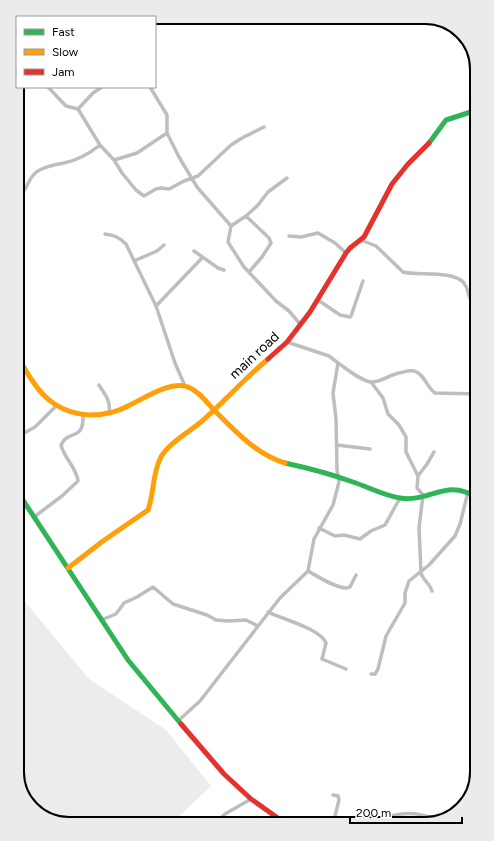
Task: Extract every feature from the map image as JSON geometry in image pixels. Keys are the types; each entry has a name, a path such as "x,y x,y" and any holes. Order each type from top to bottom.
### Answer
{"street":[{"path":"49,88 66,106 78,109 100,145 114,160 122,173 140,194 144,196 159,188 169,189 198,176 231,145 264,128"},
{"path":"78,109 93,93 100,88"},
{"path":"151,88 167,115 167,133 173,146 192,179 230,226 228,242 244,267 276,301 289,311 300,324"},
{"name":"main road","path":"68,568 103,541 148,510 151,502 154,476 160,458 165,451 188,434 241,382 287,342 318,300 346,253 361,240 392,184 408,164 428,144 446,120 470,112"},
{"path":"114,160 137,153 167,133"},
{"path":"24,192 30,178 36,172 50,166 79,159 100,145"},
{"path":"230,226 246,216 258,205 268,192 287,178"},
{"path":"246,216 269,238 270,243 262,257 249,272"},
{"path":"289,236 301,237 318,233 335,243 346,253"},
{"path":"104,234 120,238 126,244 156,306 175,363 185,386 201,397 253,446 270,458 281,462 313,469 400,498 408,498 450,489 468,492 460,524 455,536 429,565 409,581 405,593 405,603 386,636 378,669 375,674 372,674"},
{"path":"361,240 376,246 403,272 409,274 426,273 458,279 463,282 470,299"},
{"path":"134,261 157,251 164,245"},
{"path":"194,251 202,258 224,270"},
{"path":"156,306 202,258"},
{"path":"318,300 340,315 350,317 363,281"},
{"path":"287,342 329,356 354,374 371,382 383,398 388,414 399,425 406,437 406,452 418,476"},
{"path":"178,721 200,700 268,612 292,585 308,571 314,539 333,505 338,486 336,419 333,393 338,362"},
{"path":"24,367 34,384 55,407 67,412 83,415 109,413 121,410 156,390 175,386 185,386"},
{"path":"371,382 394,374 415,371 419,373 435,393 470,394"},
{"path":"99,385 106,393 110,406 109,413"},
{"path":"24,433 35,427 55,407"},
{"path":"34,517 62,496 78,481 77,475 61,445 62,441 81,430 84,425 83,415"},
{"path":"337,445 370,449"},
{"path":"423,495 416,488 418,476 434,452"},
{"path":"423,495 419,528 421,570 422,576 428,582 432,591"},
{"path":"320,528 335,536 344,535 360,540 371,531 386,523 400,498"},
{"path":"24,502 128,660 224,774 251,799 276,817"},
{"path":"308,571 345,588 350,587 356,574"},
{"path":"101,620 116,614 124,603 153,587 173,604 207,615 216,620 246,620 258,626"},
{"path":"268,612 312,630 322,636 326,643 322,659 346,669"},
{"path":"333,795 338,796 339,800 335,817"},
{"path":"222,817 251,799"},
{"path":"388,817 398,813 427,815 430,817"}],"shaded area":[{"path":"24,600 89,679 166,730 211,786 178,817 66,817 54,815 39,806 26,787 24,772"}],"traffic: fast":[{"path":"429,143 446,120 470,112"},
{"path":"285,463 336,476 394,497 410,499 447,490 456,490 470,494"},
{"path":"24,502 128,660 181,724"}],"traffic: slow":[{"path":"68,568 103,541 148,510 157,465 163,454 172,444 201,422 268,359"},
{"path":"24,367 37,388 54,404 76,413 90,415 110,413 119,410 166,388 174,386 188,387 199,394 247,442 265,454 285,463"}],"traffic: jam":[{"path":"268,359 287,342 310,312 346,253 364,237 392,184 408,164 429,143"},
{"path":"181,724 224,774 251,799 276,817"}]}
